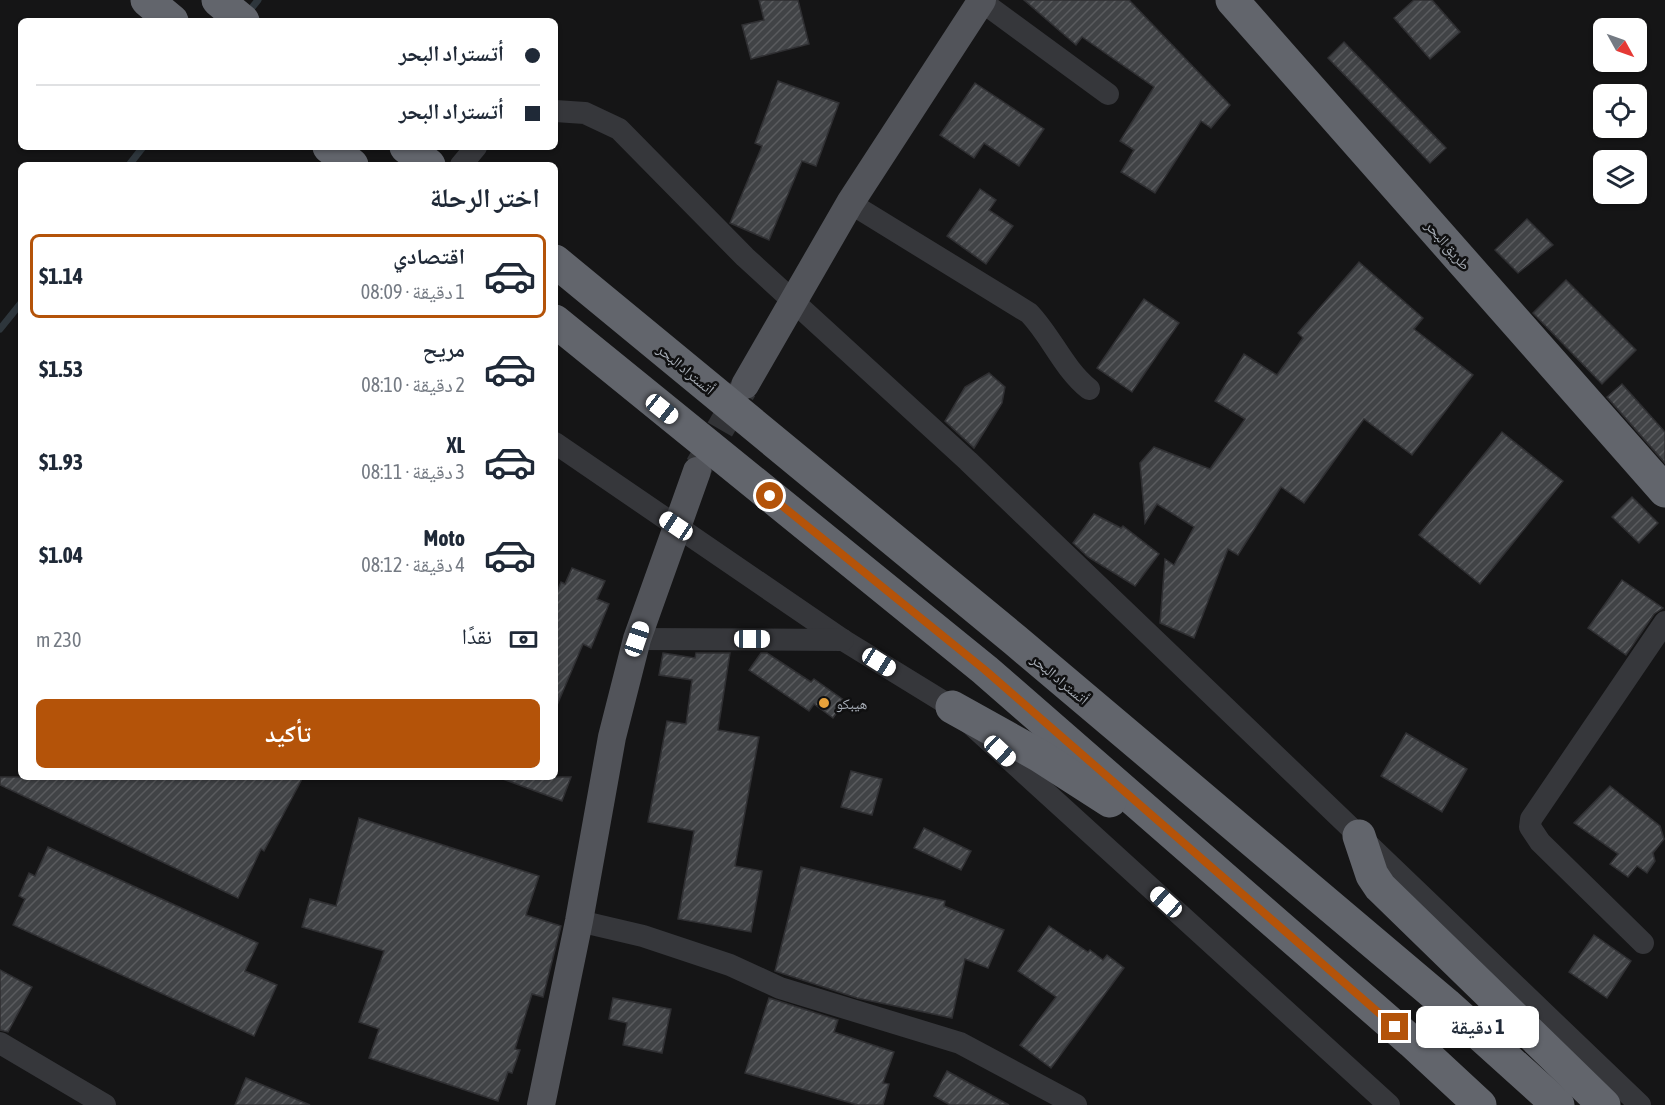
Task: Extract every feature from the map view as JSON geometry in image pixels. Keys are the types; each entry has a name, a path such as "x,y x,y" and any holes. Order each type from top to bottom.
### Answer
{"highway":[{"path":"147,0 168,18"},
{"path":"218,0 239,18"},
{"name":"طريق البحر","path":"1232,0 1665,491"},
{"path":"333,150 348,162"},
{"path":"410,150 425,162"},
{"name":"أتستراد البحر","path":"565,269 1015,640 1446,1004 1558,1105"},
{"path":"558,323 985,670 1480,1105"},
{"path":"952,707 1040,756 1205,861"},
{"path":"1359,836 1372,875 1380,887 1604,1105"}],"main road":[{"path":"745,385 850,203 981,1"},
{"path":"541,1105 579,921 612,737 637,639 697,471"}],"street":[{"path":"981,1 1108,94"},
{"path":"558,111 585,113 619,129 793,302 968,461 1640,1105"},
{"path":"464,162 474,150"},
{"path":"850,203 1029,313 1045,330 1074,377 1089,389"},
{"path":"558,444 843,640 952,707 1386,1104"},
{"path":"1643,943 1539,842 1530,827 1531,819 1665,622"},
{"path":"637,639 843,640"},
{"path":"579,921 643,936 730,965 780,988 960,1043 1076,1105"},
{"path":"0,1043 105,1105"}],"building":[{"path":"759,0 798,0 809,44 751,59 742,25 764,20"},
{"path":"1024,0 1129,0 1230,105 1211,128 1201,121 1155,193 1121,172 1134,150 1120,141 1154,87 1082,37 1076,45"},
{"path":"1414,0 1432,0 1460,32 1430,59 1394,18"},
{"path":"1344,42 1446,148 1430,163 1328,58"},
{"path":"778,81 839,103 816,166 802,161 769,240 730,223 762,146 755,143"},
{"path":"975,83 1044,129 1019,166 984,143 974,158 940,135"},
{"path":"980,189 996,200 989,210 1013,226 986,264 947,236"},
{"path":"1527,219 1553,245 1518,273 1495,250"},
{"path":"1359,262 1423,318 1414,329 1473,375 1412,455 1364,419 1304,503 1281,487 1238,555 1228,549 1194,638 1160,623 1165,559 1174,565 1194,527 1157,504 1145,523 1140,463 1154,447 1210,469 1245,419 1215,401 1244,354 1277,375 1303,338 1298,333"},
{"path":"1566,280 1636,350 1602,384 1533,313"},
{"path":"1144,299 1179,323 1132,392 1097,368"},
{"path":"989,373 1005,387 1002,403 974,448 945,421 965,387"},
{"path":"1622,384 1665,432 1665,463 1607,397"},
{"path":"1502,432 1563,481 1480,584 1419,535"},
{"path":"1632,497 1658,523 1639,543 1612,517"},
{"path":"1094,514 1121,528 1123,526 1159,554 1135,586 1088,557 1073,543"},
{"path":"572,568 605,581 597,599 609,604 591,648 583,644 558,703 558,589 561,582 565,584"},
{"path":"1622,580 1663,608 1654,614 1626,655 1588,628"},
{"path":"663,653 695,658 696,653 730,653 718,730 759,737 735,866 762,871 751,932 678,919 694,831 648,822 667,721 686,724 692,680 659,675"},
{"path":"761,653 767,653 811,682 814,679 845,701 833,718 814,704 809,711 749,670"},
{"path":"1406,733 1467,769 1442,812 1381,776"},
{"path":"851,771 882,779 872,815 841,807"},
{"path":"0,777 18,777 18,780 301,780 264,851 261,849 238,898 0,785"},
{"path":"558,777 571,777 562,801 506,780 558,780"},
{"path":"1610,786 1660,826 1664,839 1653,853 1655,861 1647,873 1637,866 1628,877 1610,864 1618,854 1574,823"},
{"path":"359,818 539,876 526,915 561,926 543,997 532,994 515,1049 520,1050 512,1073 508,1072 498,1101 369,1058 379,1029 359,1022 384,951 302,927 310,899 336,906"},
{"path":"924,828 971,851 961,870 914,848"},
{"path":"48,847 258,943 245,971 277,985 254,1036 13,925 25,899 19,896 29,873 35,876"},
{"path":"801,867 945,901 944,906 1004,930 988,968 965,959 952,1018 857,998 775,971"},
{"path":"1049,926 1088,952 1090,950 1103,960 1107,955 1124,968 1051,1068 1020,1045 1056,997 1018,971"},
{"path":"1594,935 1631,961 1607,998 1569,972"},
{"path":"0,970 32,987 8,1032 0,1030"},
{"path":"613,998 671,1009 662,1053 623,1045 627,1023 609,1019"},
{"path":"769,998 838,1020 834,1032 894,1052 883,1083 889,1084 883,1105 858,1105 745,1073"},
{"path":"947,1071 1009,1105 950,1105 934,1096"},
{"path":"246,1078 310,1105 235,1105"}],"waterway":[{"path":"247,14 258,0"},
{"path":"131,162 141,150"},
{"path":"0,329 18,307"}],"tunnel":[{"path":"699,466 743,389"}],"place":[{"name":"هيبكو","path":"824,703"}],"route":[{"path":"770,496 985,670 1395,1027"}]}
